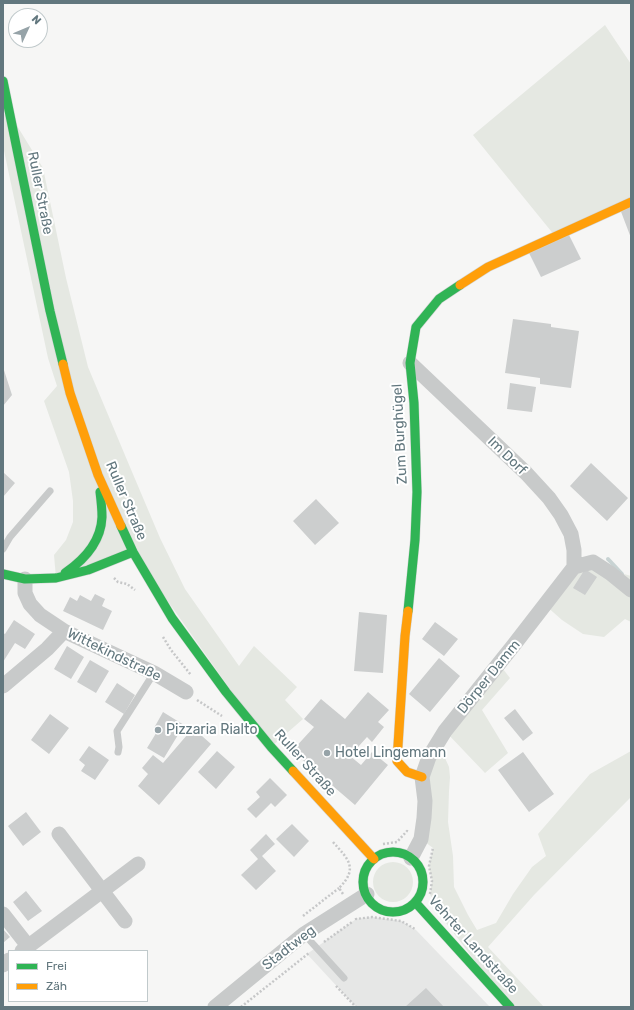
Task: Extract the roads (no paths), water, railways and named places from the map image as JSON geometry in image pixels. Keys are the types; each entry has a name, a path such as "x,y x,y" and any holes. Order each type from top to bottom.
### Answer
{"main road":[{"name":"Ruller Straße","path":"3,81 50,311 70,393 98,475 133,552 172,618 226,692 271,748 374,859"},
{"name":"Zum Burghügel","path":"422,777 408,772 397,761 405,644 415,540 417,492 416,442 410,363 416,327 439,299 488,267 631,202"},
{"path":"56,578 72,569 84,558 93,546 99,534 102,518 98,475"},
{"path":"3,574 25,579 56,578 88,570 133,552"},
{"path":"390,852 400,853 411,858 420,868 423,884 421,893 415,902 411,906 396,911 386,911 377,907 370,900 364,889 364,875 367,868 374,859 380,855 390,852"},
{"name":"Vehrter Landstraße","path":"415,902 510,1007"}],"street":[{"name":"Im Dorf","path":"410,363 526,473 549,498 561,515 571,534 574,550 574,568"},
{"path":"574,568 593,562 610,573 631,590"},
{"name":"Dörper Damm","path":"411,858 421,839 425,801 422,777 430,757 445,731 574,568"},
{"name":"Wittekindstraße","path":"25,579 25,593 30,604 40,615 64,630 154,673 186,692"},
{"path":"3,686 47,649 64,630"},
{"path":"59,834 125,921"},
{"path":"3,914 25,949 138,864"},
{"name":"Stadtweg","path":"215,1007 304,934 367,894"}],"lane":[{"path":"3,549 10,537 50,491"},
{"path":"118,752 119,747 117,731 154,673"},
{"path":"304,934 344,978"}],"waterway":[{"path":"608,559 622,574"}],"place":[{"name":"Pizzaria Rialto","path":"158,730"},
{"name":"Hotel Lingemann","path":"327,753"}]}
